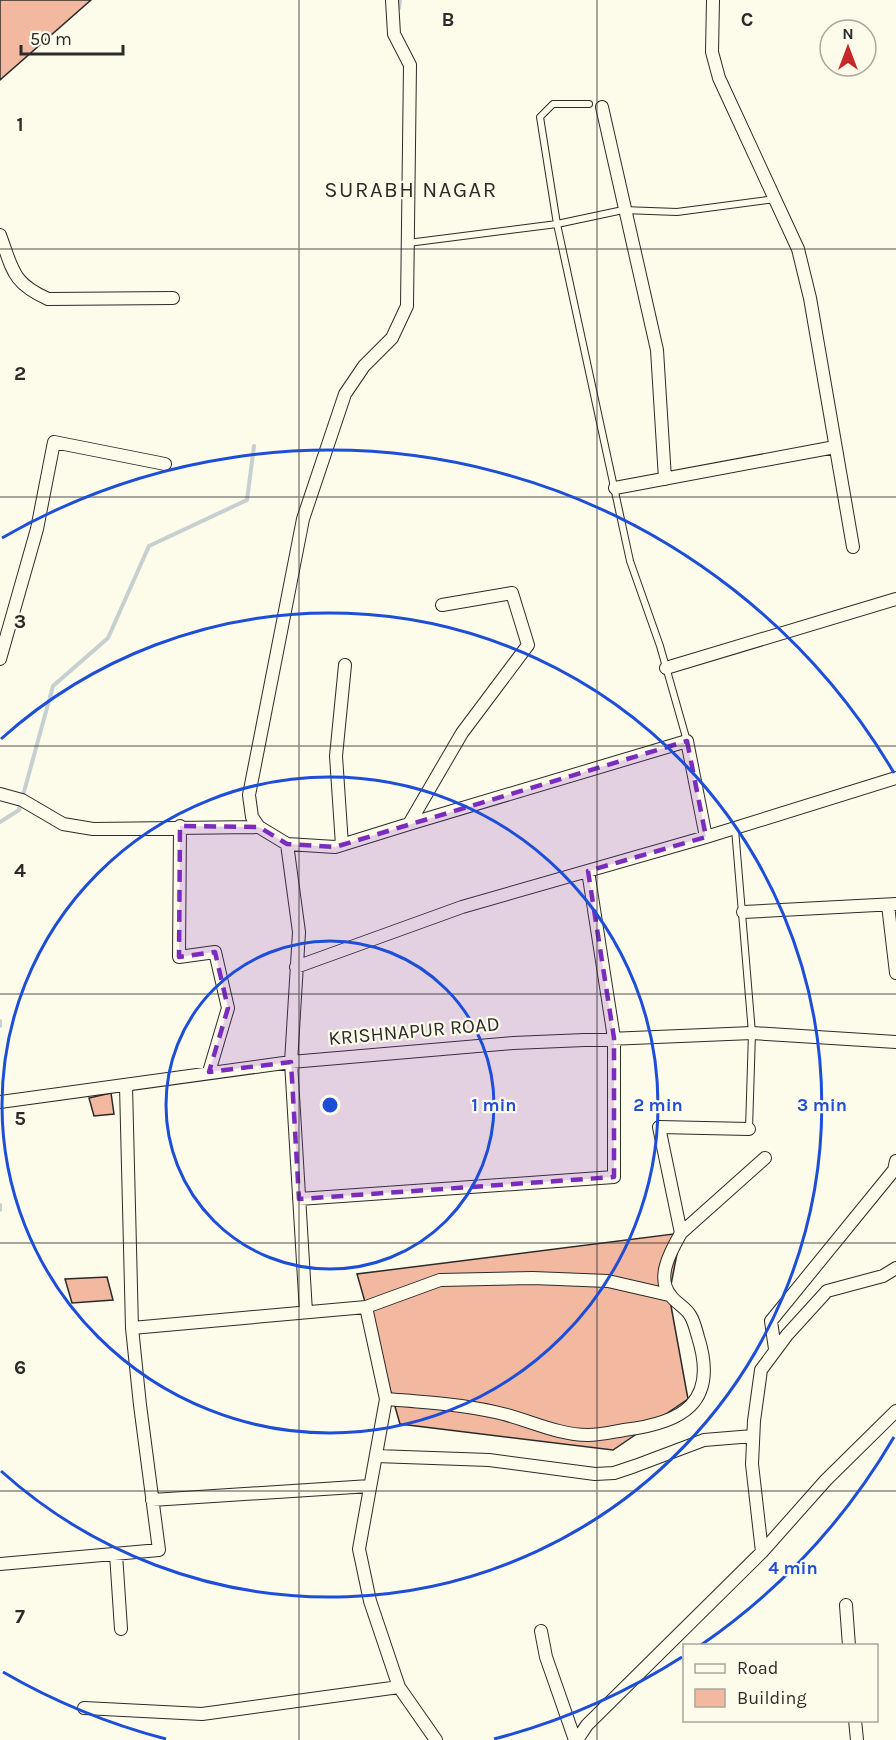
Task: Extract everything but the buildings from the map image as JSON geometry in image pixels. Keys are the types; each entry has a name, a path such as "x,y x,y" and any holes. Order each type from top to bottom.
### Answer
{"street":[{"path":"392,0 394,34 410,65 407,306 392,338 364,366 345,394 303,519 249,795 252,817 259,827 287,844 335,847 687,741 706,837"},
{"path":"713,0 712,52 719,78 798,249 808,288 853,547"},
{"path":"602,107 623,210 632,235 657,350 665,479"},
{"path":"0,235 15,278 29,291 48,299 173,298"},
{"path":"0,659 37,529 54,442 165,464"},
{"path":"615,488 836,447"},
{"path":"409,824 462,733 528,645 512,593 442,605"},
{"path":"666,668 896,599"},
{"path":"342,845 336,756 345,665"},
{"path":"297,967 462,907 735,829 896,778"},
{"path":"0,794 22,800 63,824 93,829 130,830 180,826 259,827"},
{"path":"180,826 179,957 214,952 228,1008 209,1072"},
{"path":"287,844 299,932 291,1062 306,1312"},
{"path":"299,1199 614,1177 614,1038 588,871"},
{"path":"743,912 892,904 896,973"},
{"name":"KRISHNAPUR ROAD","path":"0,1102 291,1062 513,1042 752,1033 833,1040 896,1042"},
{"path":"0,1564 159,1550 132,1328 126,1086"},
{"path":"681,1233 660,1126 749,1129"},
{"path":"669,1295 664,1276 671,1251 681,1233 765,1158"},
{"path":"775,1349 771,1320 894,1170 896,1161"},
{"path":"762,1552 752,1464 758,1378 766,1361 827,1291 883,1276 896,1268"},
{"path":"132,1328 366,1307 441,1280 533,1278 608,1281 669,1295 691,1316 703,1353 703,1381 693,1405 681,1415 655,1426 587,1435 484,1410 386,1399"},
{"path":"366,1307 386,1399 359,1549 370,1601 399,1687 436,1740"},
{"path":"576,1740 587,1725 762,1552 826,1480 894,1416"},
{"path":"376,1456 489,1460 595,1474 625,1470 704,1440 753,1437"},
{"path":"152,1500 370,1486"},
{"path":"116,1554 121,1629"},
{"path":"846,1605 849,1644"},
{"path":"541,1631 546,1657 576,1740"},
{"path":"84,1708 202,1714 399,1687"},
{"path":"855,1722 857,1740"}],"lane":[{"path":"589,104 553,104 540,117 557,224 630,561 666,668 687,741"},
{"path":"408,243 557,224 623,210 677,212 775,199"},
{"path":"735,829 752,1033 749,1129"}],"highlighted area":[{"path":"687,741 706,837 588,871 614,1038 614,1177 299,1199 291,1062 209,1072 228,1008 215,952 179,957 180,826 259,827 287,844 335,847"}],"waterway":[{"path":"399,8 400,0"},
{"path":"0,822 19,810 53,686 108,638 149,546 247,500 254,446"},
{"path":"0,1021 0,1026"},
{"path":"0,1205 0,1210"}],"district":[{"name":"SURABH NAGAR","path":"411,190"}]}
